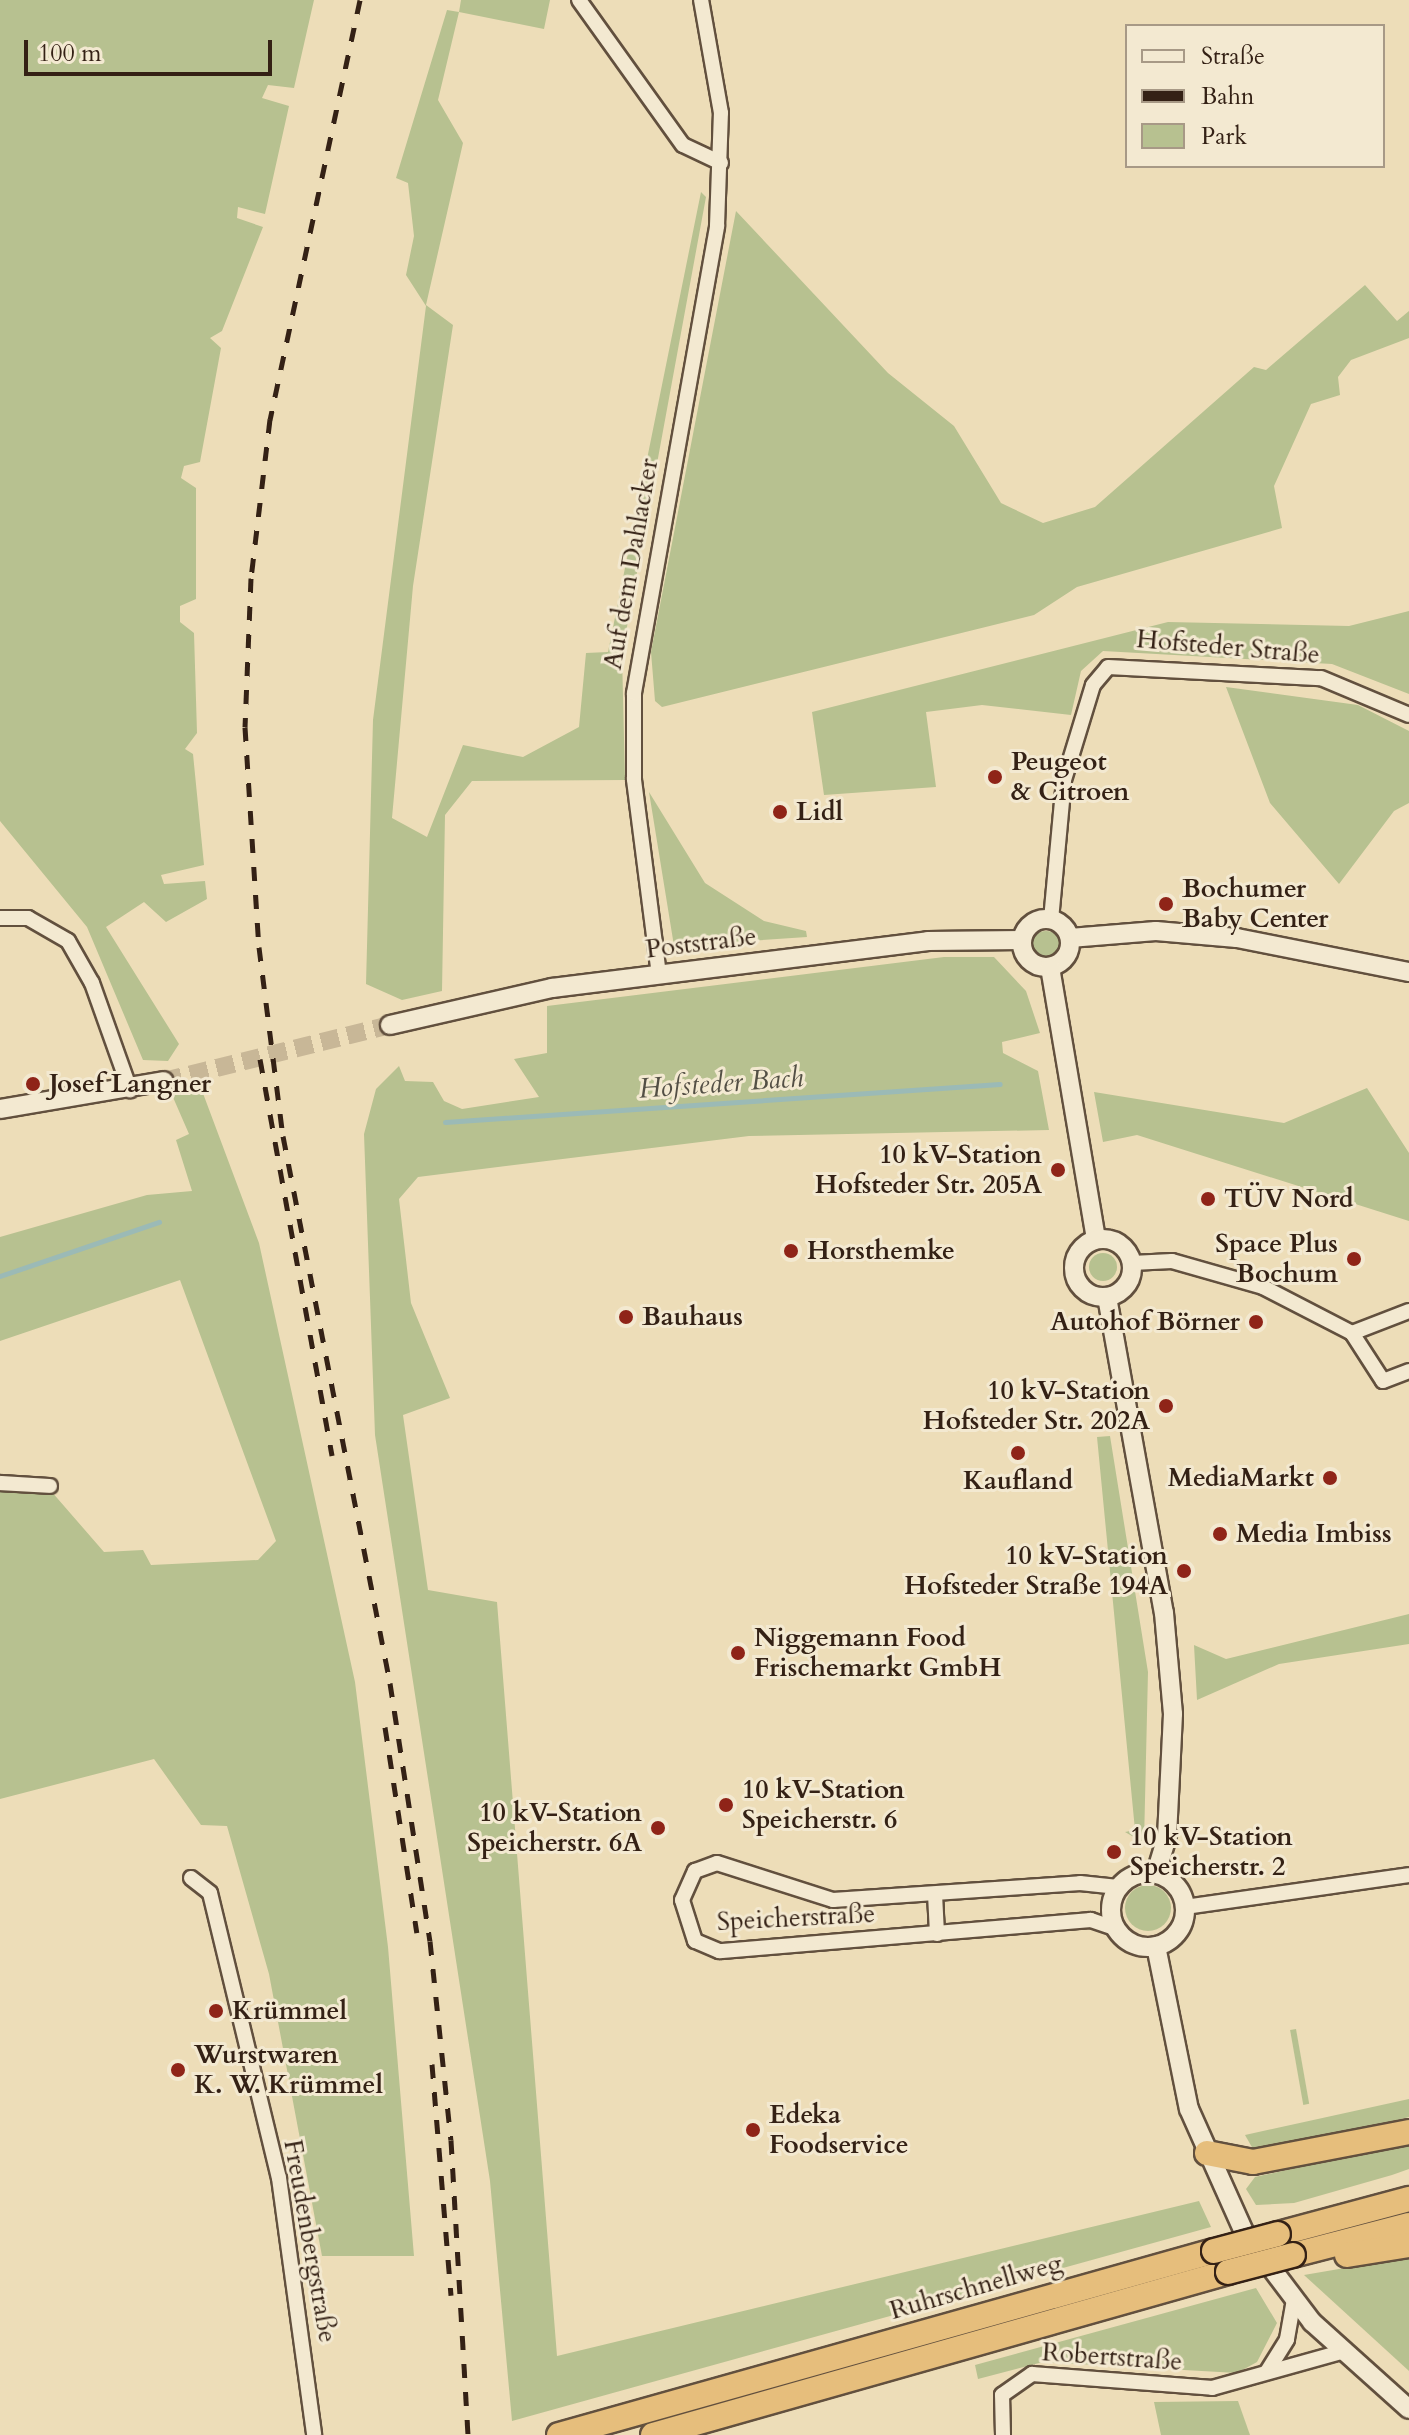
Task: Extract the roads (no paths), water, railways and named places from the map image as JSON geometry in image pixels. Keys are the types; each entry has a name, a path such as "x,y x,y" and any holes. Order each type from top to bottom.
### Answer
{"highway":[{"path":"1207,2153 1253,2162 1409,2132"},
{"path":"1304,2227 1409,2187"},
{"name":"Ruhrschnellweg","path":"559,2435 1409,2199"},
{"name":"Ruhrschnellweg","path":"653,2435 1228,2272 1409,2225"},
{"path":"1293,2255 1330,2258 1409,2245"}],"street":[{"path":"579,0 683,145 721,163"},
{"name":"Auf dem Dahlacker","path":"659,975 634,779 634,693 717,226 721,113 701,0"},
{"name":"Hofsteder Straße","path":"1051,920 1064,780 1093,685 1108,667 1321,678 1409,715"},
{"path":"0,918 28,918 68,941 92,983 130,1090"},
{"path":"1050,967 1028,959 1022,940 1036,922 1051,920 1070,938 1156,931 1237,938 1409,972"},
{"path":"1050,967 1066,957 1070,938"},
{"name":"Poststraße","path":"390,1025 523,992 928,941 1022,940"},
{"path":"1050,967 1096,1239"},
{"path":"0,1109 130,1090 164,1081"},
{"path":"1096,1239 1118,1243 1132,1263"},
{"path":"1096,1239 1076,1256 1075,1276 1090,1295 1107,1297 1126,1285 1132,1263"},
{"path":"1132,1263 1172,1261 1237,1278 1352,1333 1383,1381 1409,1371"},
{"path":"1107,1297 1164,1613 1173,1714 1167,1837 1156,1873"},
{"path":"1352,1333 1409,1311"},
{"path":"0,1483 50,1486"},
{"name":"Speicherstraße","path":"1117,1929 1091,1920 719,1951 695,1941 682,1900 695,1871 717,1863 833,1900 1080,1883 1118,1887"},
{"path":"1156,1873 1176,1885 1185,1907 1175,1935 1156,1946 1134,1944 1117,1929 1111,1909 1118,1887 1134,1875 1156,1873"},
{"path":"1185,1907 1409,1875"},
{"name":"Freudenbergstraße","path":"191,1878 210,1893 279,2178 314,2435"},
{"path":"935,1894 937,1934"},
{"path":"1156,1946 1189,2109 1244,2232 1294,2300 1341,2352 1409,2409"},
{"path":"1265,2374 1284,2348 1294,2300"},
{"name":"Robertstraße","path":"1003,2435 1002,2395 1032,2374 1212,2388 1341,2352"}],"waterway":[{"name":"Hofsteder Bach","path":"445,1122 1000,1084"},
{"name":"Hofsteder Bach","path":"0,1276 159,1222"}],"tunnel":[{"path":"164,1081 390,1025"}],"railway":[{"path":"360,0 270,419 251,578 245,727 259,947 283,1136 390,1683 430,1941 451,2140 468,2435"},
{"path":"260,1059 332,1456"},
{"path":"385,1727 417,1933"},
{"path":"432,2064 451,2295"}],"place":[{"name":"Peugeot & Citroen","path":"995,777"},
{"name":"Lidl","path":"780,812"},
{"name":"Bochumer Baby Center","path":"1166,904"},
{"name":"Josef Langner","path":"33,1084"},
{"name":"10 kV-Station Hofsteder Str. 205A","path":"1058,1170"},
{"name":"TÜV Nord","path":"1208,1199"},
{"name":"Horsthemke","path":"791,1251"},
{"name":"Space Plus Bochum","path":"1354,1259"},
{"name":"Bauhaus","path":"626,1317"},
{"name":"Autohof Börner","path":"1256,1322"},
{"name":"10 kV-Station Hofsteder Str. 202A","path":"1166,1406"},
{"name":"Kaufland","path":"1018,1453"},
{"name":"MediaMarkt","path":"1330,1478"},
{"name":"Media Imbiss","path":"1220,1534"},
{"name":"10 kV-Station Hofsteder Straße 194A","path":"1184,1571"},
{"name":"Niggemann Food Frischemarkt GmbH","path":"738,1653"},
{"name":"10 kV-Station Speicherstr. 6","path":"726,1805"},
{"name":"10 kV-Station Speicherstr. 6A","path":"658,1828"},
{"name":"10 kV-Station Speicherstr. 2","path":"1114,1852"},
{"name":"Krümmel","path":"216,2011"},
{"name":"Wurstwaren K. W. Krümmel","path":"178,2070"},
{"name":"Edeka Foodservice","path":"753,2130"}]}
